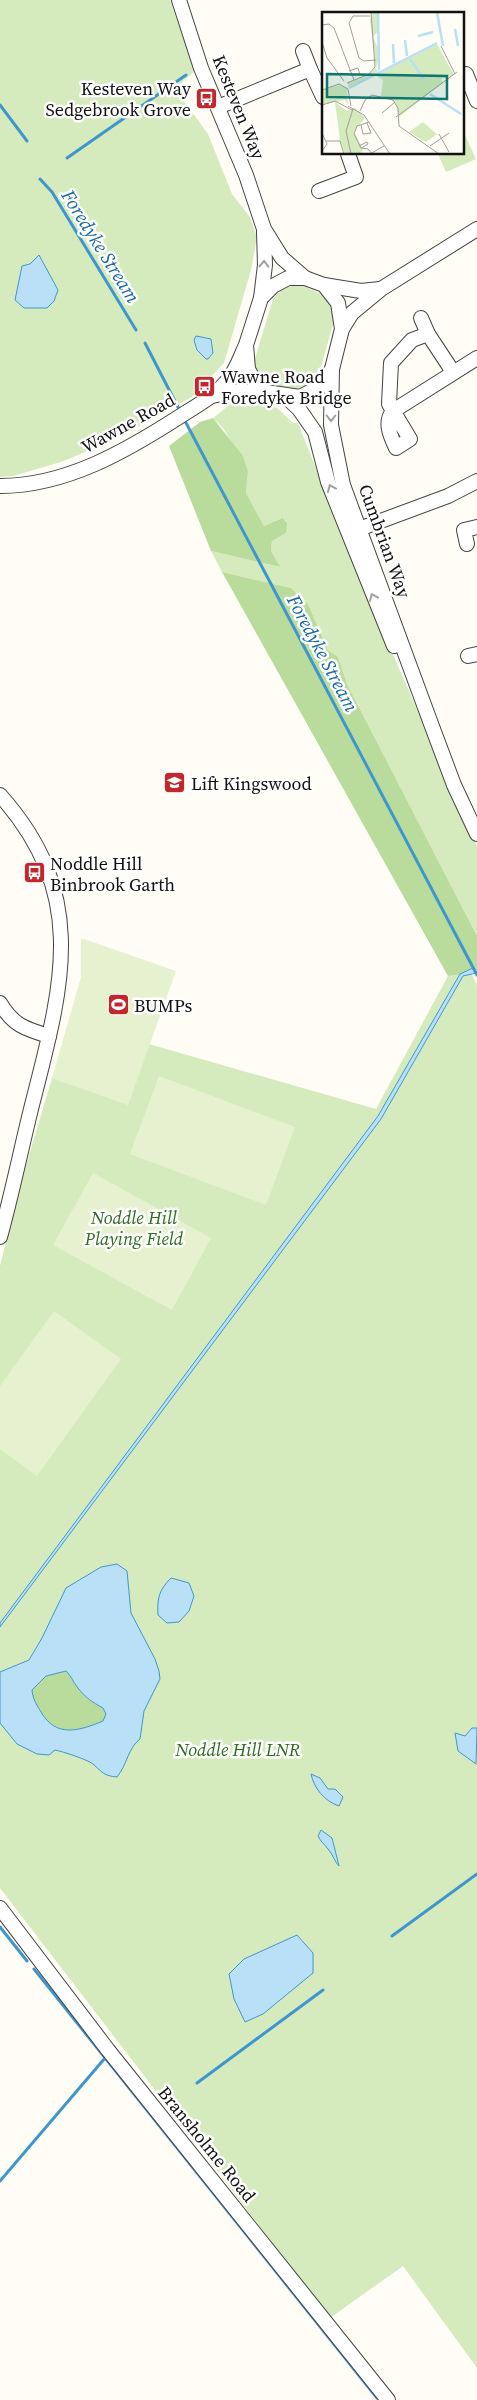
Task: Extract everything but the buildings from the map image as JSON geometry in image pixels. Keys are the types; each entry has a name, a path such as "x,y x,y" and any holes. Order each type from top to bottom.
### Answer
{"street":[{"name":"Kesteven Way","path":"179,0 201,68 246,175 264,229 282,258 305,278"},
{"path":"303,51 322,95"},
{"path":"218,107 310,69"},
{"path":"469,73 477,101"},
{"path":"319,191 356,177 348,155"},
{"name":"Kesteven Way","path":"262,298 265,265 264,229"},
{"path":"382,288 360,291 324,285 305,278 288,278 272,286 262,298 246,345 248,369 256,384 266,392 300,397 323,385 332,369 342,329 352,313 382,288 477,229"},
{"path":"324,285 338,303 342,329"},
{"path":"421,318 428,334 453,372"},
{"path":"428,334 412,340 391,363 389,404 393,410 477,358"},
{"name":"Wawne Road","path":"0,486 13,486 80,471 131,447 212,396 236,368 246,345"},
{"name":"Cumbrian Way","path":"332,369 331,425 354,531 391,638 430,722 454,785 477,834"},
{"name":"Wawne Road","path":"212,396 238,391 266,392"},
{"name":"Cumbrian Way","path":"285,396 300,409 315,432 328,482 354,531"},
{"path":"354,531 448,496 477,481"},
{"path":"466,544 464,530 477,527"},
{"path":"0,795 19,816 46,866 57,898 62,954 55,1012 6,1184 0,1237"},
{"path":"0,1003 9,1017 20,1025 49,1036"},
{"name":"Bransholme Road","path":"0,1908 108,2050 388,2400"}],"green space":[{"path":"0,0 170,0 195,71 182,82 181,97 208,134 232,194 250,217 257,237 251,270 224,363 192,397 114,440 61,462 13,476 0,477"},
{"path":"465,135 476,159 446,172 438,155 464,155"},
{"path":"302,285 325,296 332,305 335,317 318,378 302,389 273,384 264,378 253,365 273,299 284,287"},
{"path":"238,398 277,408 293,423 298,423 359,577 477,846 477,936 347,684 338,657 328,650 308,604 291,588 222,572 211,551 279,567 271,551 272,541 286,533 281,518 264,526 246,493 248,472 224,429 213,418"},
{"path":"213,418 243,456 248,472 246,493 264,526 282,518 287,523 286,533 272,541 271,551 280,567 211,551 169,446 200,422"},
{"path":"222,572 291,588 308,604 328,650 338,657 347,684 477,936 477,975 471,973 448,976"},
{"name":"BUMPs","path":"81,938 176,971 128,1105 52,1078 81,977"},
{"name":"Noddle Hill LNR","path":"471,973 477,985 477,2368 403,2266 330,2318 0,1888 0,1266 18,1192 52,1078 128,1104 149,1044 376,1109 448,976"},
{"path":"159,1076 295,1127 266,1205 130,1154"},
{"name":"Noddle Hill Playing Field","path":"93,1173 211,1238 172,1310 53,1245"},
{"path":"54,1311 121,1359 37,1476 0,1449 0,1386"},
{"path":"66,1671 83,1694 103,1708 106,1714 103,1721 77,1729 61,1729 54,1726 41,1712 36,1704 32,1690 46,1676"}],"water":[{"path":"39,255 58,290 54,301 47,308 24,308 15,300 22,266 30,264"},
{"path":"196,336 211,339 213,353 208,359 197,350 194,340"},
{"path":"473,968 476,973 463,976 381,1119 0,1627 0,1623 378,1116 460,974"},
{"path":"117,1564 127,1571 131,1613 155,1659 160,1679 144,1711 140,1739 133,1747 117,1777 106,1775 90,1762 64,1752 55,1750 49,1755 37,1754 17,1744 0,1723 0,1672 29,1660 42,1638 66,1588 101,1567","holes":["66,1671 76,1686 92,1702 103,1708 106,1714 103,1721 77,1729 61,1729 54,1726 41,1712 36,1704 32,1690 46,1676"]},
{"path":"171,1578 189,1583 194,1596 189,1611 179,1622 167,1623 158,1615 158,1604 161,1590"},
{"path":"472,1728 477,1728 476,1764 458,1751 455,1733 465,1736"},
{"path":"311,1774 320,1778 328,1789 335,1789 343,1797 339,1806 329,1801 320,1793"},
{"path":"321,1830 332,1838 339,1866 318,1836"},
{"path":"297,1935 313,1953 313,1973 263,2014 245,2022 234,1999 229,1974 244,1959"}],"waterway":[{"path":"67,158 186,75"},
{"path":"0,105 27,141"},
{"name":"Foredyke Stream","path":"40,179 52,192 136,330"},
{"name":"Foredyke Stream","path":"145,343 180,411"},
{"name":"Foredyke Stream","path":"184,419 477,975"},
{"path":"392,1936 477,1874"},
{"path":"0,1927 27,1961"},
{"path":"34,1969 377,2398"},
{"path":"197,2083 323,1990"},
{"path":"0,2181 105,2058"}],"place":[{"name":"Kesteven Way Sedgebrook Grove","path":"207,98"},
{"name":"Wawne Road Foredyke Bridge","path":"205,386"},
{"name":"Lift Kingswood","path":"175,783"},
{"name":"Noddle Hill Binbrook Garth","path":"34,873"},
{"name":"BUMPs","path":"118,1005"}]}
